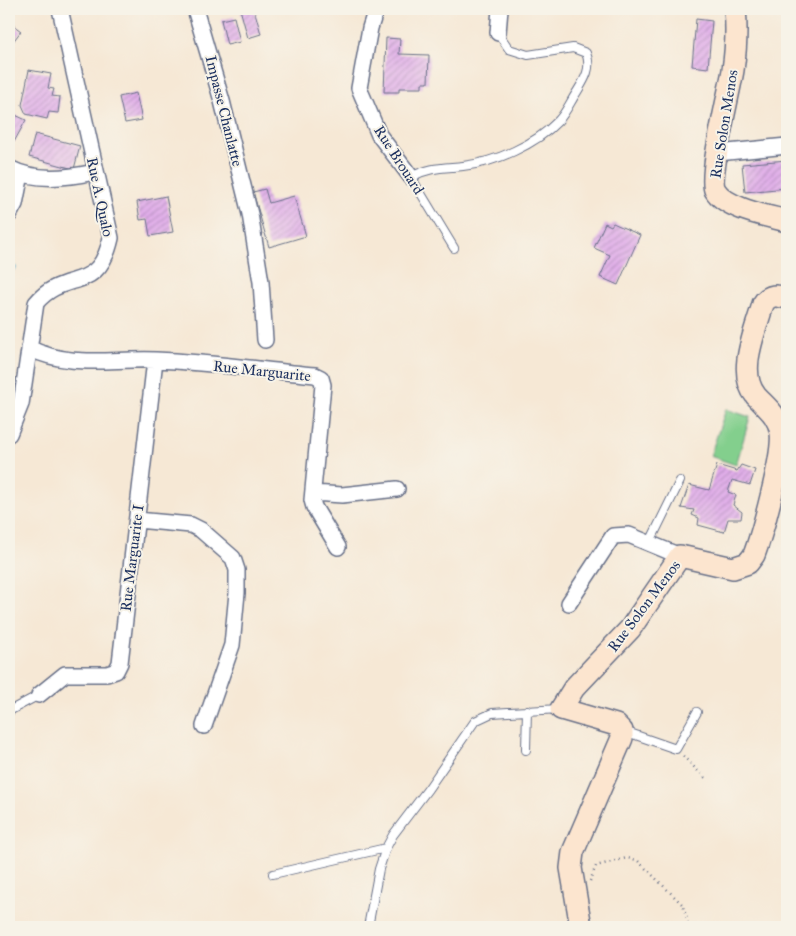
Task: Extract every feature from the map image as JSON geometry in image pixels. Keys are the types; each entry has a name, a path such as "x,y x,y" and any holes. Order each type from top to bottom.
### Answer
{"street":[{"name":"Rue A. Qualo","path":"9,434 21,404 36,302 44,293 91,274 101,266 107,256 111,238 60,9"},
{"name":"Impasse Chanlatte","path":"195,9 198,13 222,101 250,214 261,282 265,340"},
{"name":"Rue Brouard","path":"376,9 370,28 359,88 379,135 411,177"},
{"path":"498,33 500,9"},
{"name":"Rue Solon Menos","path":"736,9 737,28 733,70 713,182 715,190 723,199 736,207 787,221"},
{"path":"718,153 787,146"},
{"path":"9,215 15,204 15,171 61,179 95,172"},
{"name":"Rue Solon Menos","path":"561,709 574,688 630,629 680,556 733,568 748,563 754,555 779,457 781,434 772,410 756,395 748,381 750,354 766,298 772,296 787,298"},
{"name":"Rue Marguarite","path":"29,348 47,357 66,361 156,360 315,375 321,378 323,385 313,493 314,507 338,547"},
{"name":"Rue Marguarite I","path":"39,695 66,674 107,674 116,671 120,663 156,360"},
{"path":"313,493 342,495 398,489"},
{"path":"137,520 191,525 201,530 233,558 237,570 237,593 232,645 204,726"},
{"path":"569,603 613,536 629,535 680,556"},
{"path":"561,709 616,725 622,731 622,738 573,852 571,868 581,927"}],"lane":[{"path":"411,177 435,167 463,166 491,160 527,144 546,133 560,119 586,78 589,59 586,53 580,49 573,48 528,55 509,49 498,33"},
{"name":"Rue Brouard","path":"411,177 454,248"},
{"path":"649,544 680,481"},
{"path":"9,712 39,695"},
{"path":"368,927 379,869 392,835 428,789 475,721 492,713 561,709"},
{"path":"526,750 528,710"},
{"path":"622,731 676,749 697,712"},
{"path":"273,874 386,848"}],"path":[{"path":"676,749 706,779"},
{"path":"575,892 592,880 596,866 627,858 637,860 682,904 688,922"}],"green space":[{"path":"726,409 750,417 736,465 710,456"}],"building":[{"path":"240,9 254,9 261,34 248,38"},
{"path":"234,17 240,42 227,45 221,20"},
{"path":"696,19 712,21 708,68 692,66"},
{"path":"9,22 21,31 9,47"},
{"path":"386,38 400,39 399,54 429,55 428,83 422,83 422,88 399,88 399,92 384,92"},
{"path":"29,70 51,74 48,88 54,89 52,96 60,97 58,113 49,112 47,119 26,114 22,105"},
{"path":"136,93 142,120 125,123 119,97"},
{"path":"9,112 26,120 14,142 9,140"},
{"path":"35,134 80,146 74,169 29,157"},
{"path":"787,160 787,188 745,192 742,164"},
{"path":"265,189 269,203 294,196 306,236 269,247 253,192"},
{"path":"166,196 173,232 150,236 147,219 140,220 137,202"},
{"path":"605,223 611,226 613,223 640,235 618,285 600,277 610,255 594,248"},
{"path":"717,465 737,471 741,465 755,470 750,485 732,480 728,492 736,495 733,505 742,512 741,519 728,519 724,532 698,525 699,518 692,515 694,510 681,508 689,485 709,490"}],"waterway":[{"path":"9,271 15,268"}]}
